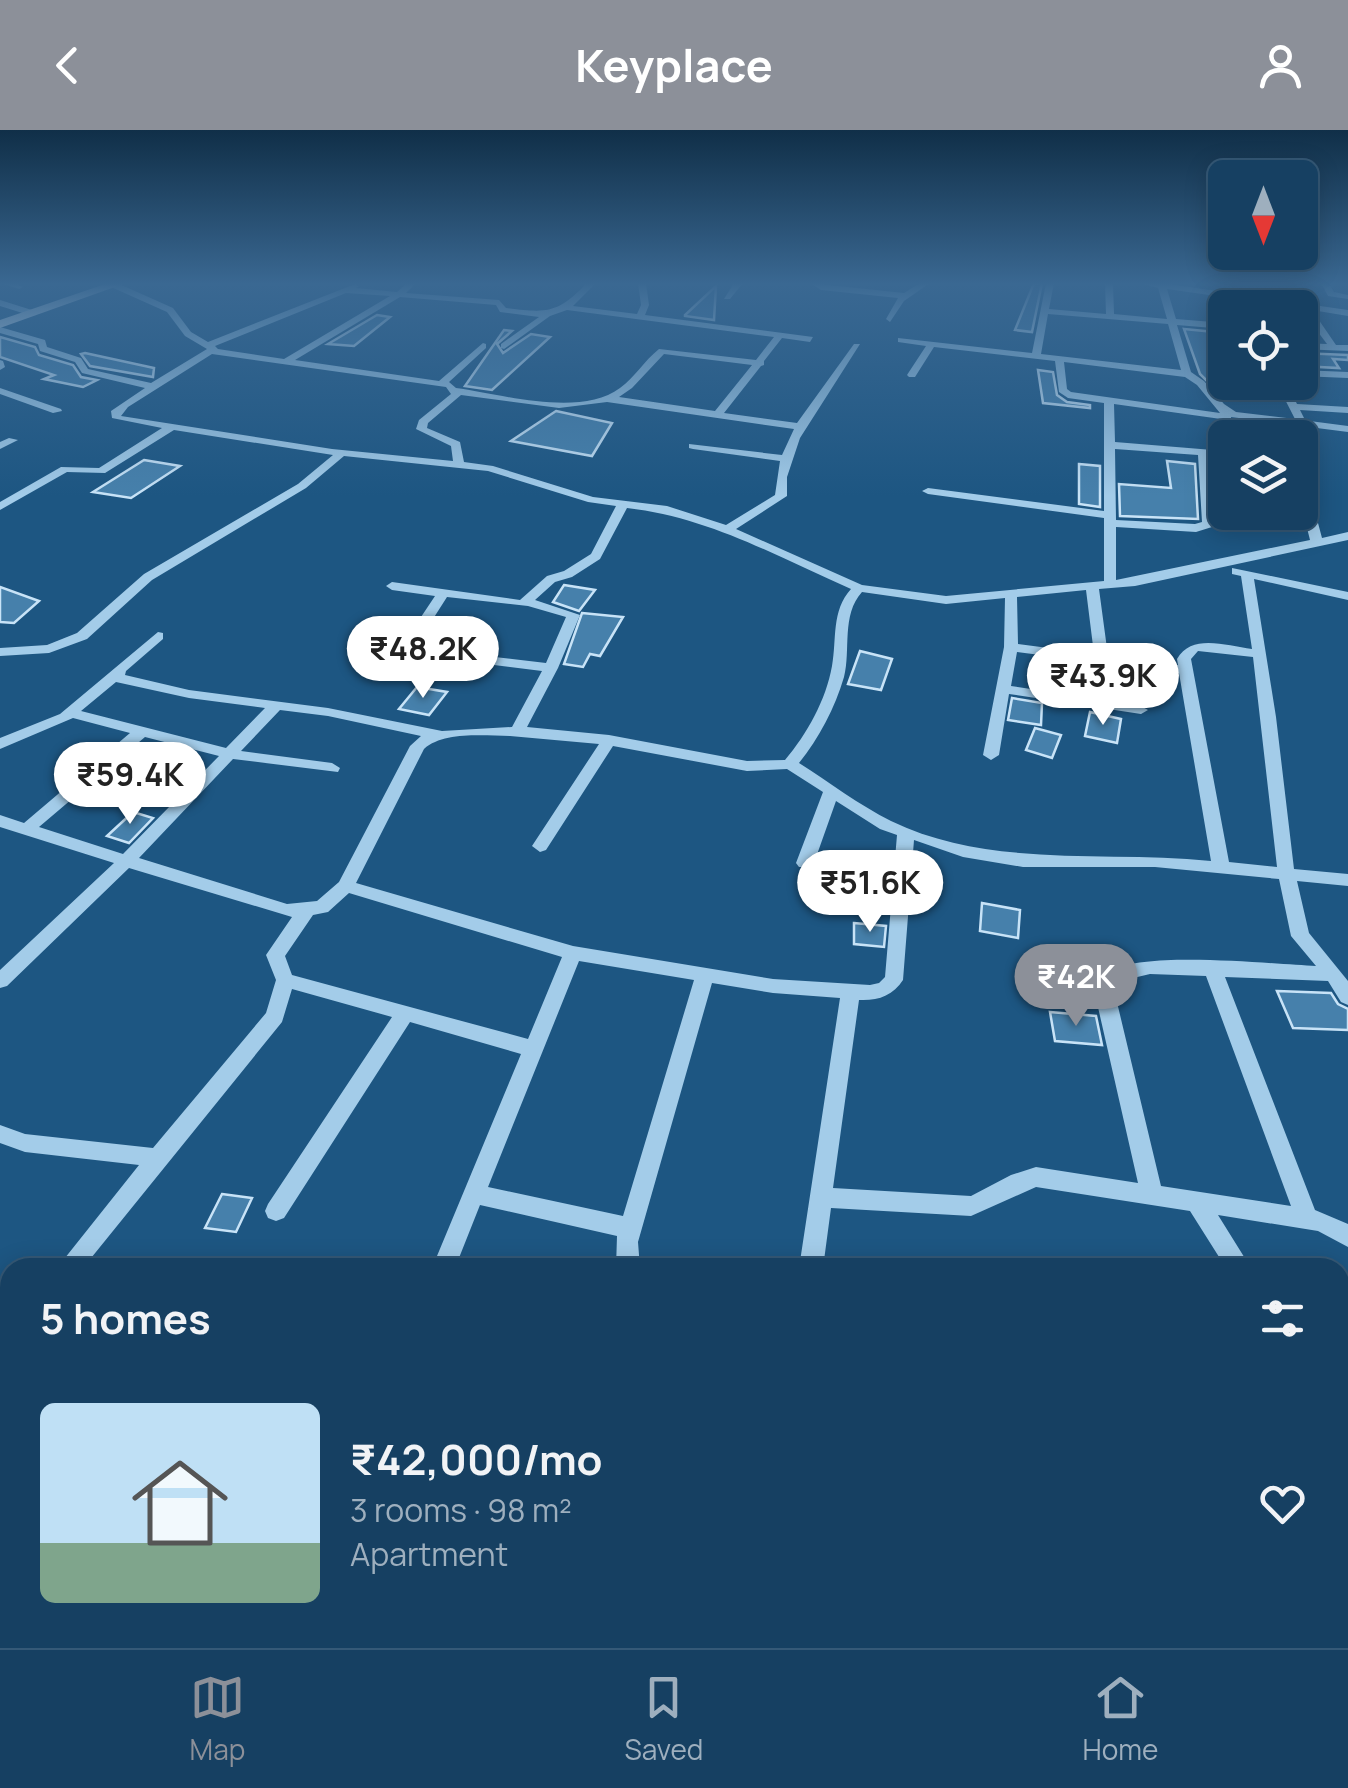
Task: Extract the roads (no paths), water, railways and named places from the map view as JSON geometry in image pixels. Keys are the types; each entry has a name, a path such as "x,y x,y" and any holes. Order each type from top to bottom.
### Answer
{"street":[{"path":"58,354 78,360 85,372 154,386"},
{"path":"203,354 124,405 115,413 117,418 342,453 489,468 592,500 667,509 726,529 859,588 928,600 1110,584 1348,536"},
{"path":"238,354 442,383 457,392 544,403 606,398 801,427"},
{"path":"285,362 299,354"},
{"path":"442,383 474,354"},
{"path":"606,398 621,392 660,354"},
{"path":"679,354 761,363"},
{"path":"717,415 767,354"},
{"path":"726,529 781,496 778,480 785,459 801,427 852,354"},
{"path":"912,376 925,354"},
{"path":"1026,354 1187,374 1203,382 1226,420"},
{"path":"1181,354 1187,374"},
{"path":"1058,357 1065,394 1271,420"},
{"path":"1318,374 1348,376"},
{"path":"0,391 58,410"},
{"path":"457,392 423,422 421,429 456,444 459,464"},
{"path":"1290,400 1300,420"},
{"path":"1109,401 1110,584"},
{"path":"1294,407 1348,410"},
{"path":"1318,426 1348,429"},
{"path":"0,506 65,469 101,472 170,428"},
{"path":"0,446 13,440"},
{"path":"1108,445 1208,454"},
{"path":"693,446 785,459"},
{"path":"0,652 49,649 82,636 148,577 302,486 342,453"},
{"path":"928,491 1196,528 1208,524 1203,454"},
{"path":"392,586 518,605 527,602 551,579 568,574 596,556 623,504"},
{"path":"1314,530 1317,543"},
{"path":"1210,566 1348,596"},
{"path":"1247,574 1286,872 1300,936 1334,974 1348,997"},
{"path":"1092,586 1101,658"},
{"path":"790,764 803,750 836,680 847,600 859,588"},
{"path":"443,594 410,644 411,650 551,668"},
{"path":"990,755 1011,647 1010,594"},
{"path":"516,733 551,668 573,615 527,602"},
{"path":"0,744 70,714 158,636"},
{"path":"1011,647 1186,670"},
{"path":"1221,866 1184,659 1188,650 1196,648 1259,654"},
{"path":"116,675 189,694 328,712 441,735 516,733 609,740 755,766 790,764 831,793 906,832 963,851 1023,861 1155,861 1348,880"},
{"path":"1003,689 1141,710"},
{"path":"0,981 127,860 276,706"},
{"path":"70,714 230,754 332,768"},
{"path":"27,829 141,732"},
{"path":"0,821 287,911 306,911 322,907 346,886 418,746 441,735"},
{"path":"540,846 609,740"},
{"path":"805,863 831,793"},
{"path":"346,886 574,953 773,986 870,993 886,989 894,980 906,832"},
{"path":"76,1258 275,1016 285,980 275,954 306,911"},
{"path":"447,1258 574,953"},
{"path":"1152,1196 1105,994 1110,982 1136,969 1334,974"},
{"path":"1213,970 1308,1220"},
{"path":"629,1258 631,1228 705,975"},
{"path":"285,980 534,1048"},
{"path":"811,1258 850,992"},
{"path":"276,1211 406,1013"},
{"path":"0,1134 25,1143 158,1158"},
{"path":"820,1198 970,1206 988,1202 1021,1178 1036,1177 1321,1221 1348,1236"},
{"path":"475,1194 631,1228"},
{"path":"1198,1204 1233,1258"}]}
